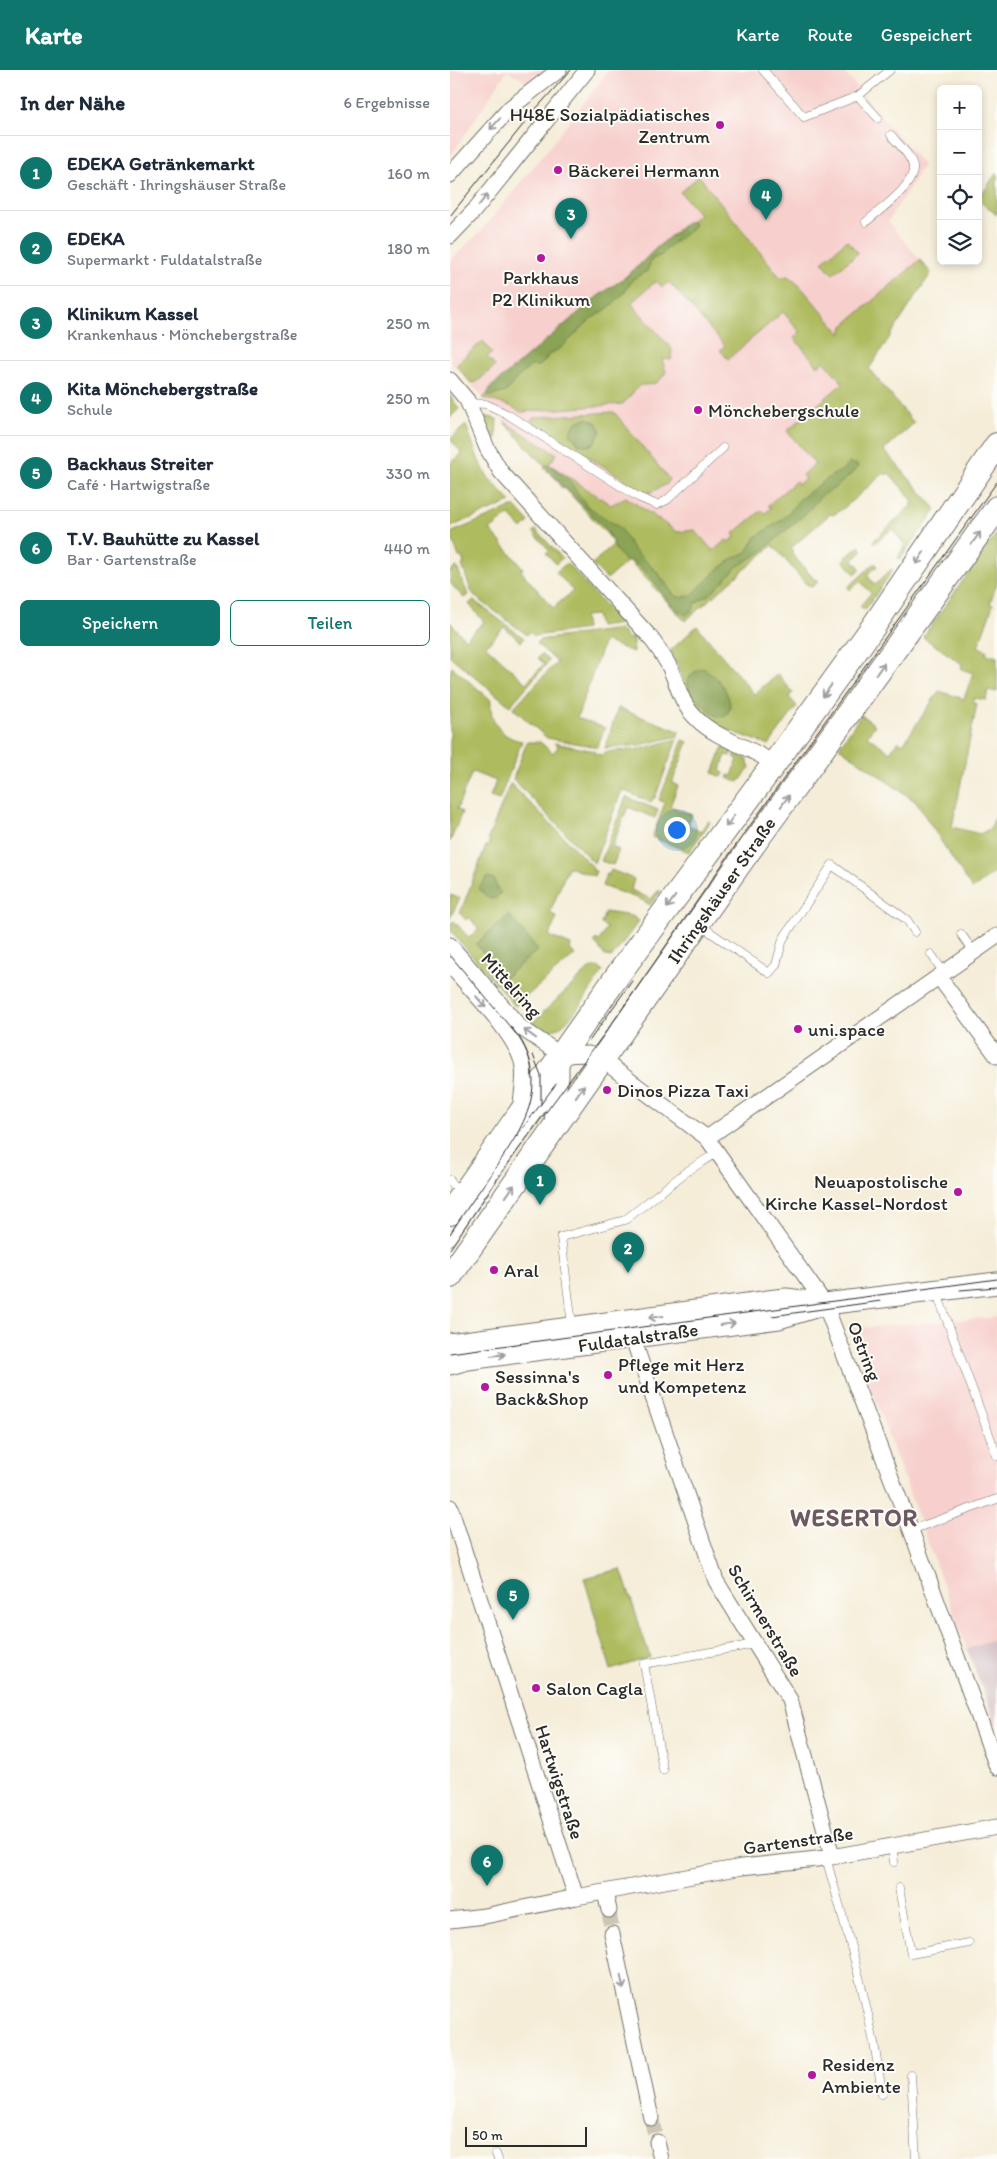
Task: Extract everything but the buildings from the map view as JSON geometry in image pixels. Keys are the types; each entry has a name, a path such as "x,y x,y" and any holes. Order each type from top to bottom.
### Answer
{"main road":[{"name":"Ihringshäuser Straße","path":"450,1213 457,1186 520,1113 873,627 997,445"},
{"name":"Ihringshäuser Straße","path":"450,1276 601,1059 997,508"},
{"name":"Fuldatalstraße","path":"450,1364 574,1337 629,1329 789,1316 825,1304 997,1283"},
{"name":"Fuldatalstraße","path":"450,1344 574,1337"}],"street":[{"path":"450,175 510,108 559,70"},
{"path":"450,236 473,212 587,70"},
{"path":"450,380 468,403 487,448 501,472 650,638 669,667 680,698 697,720 719,735 758,752 774,764"},
{"path":"707,1138 997,936"},
{"name":"Mittelring","path":"450,945 520,1027 561,1055"},
{"name":"Mittelring","path":"450,965 510,1038 523,1064 520,1113"},
{"path":"942,975 997,1056"},
{"name":"Ostring","path":"561,1055 589,1054 601,1059 707,1138 762,1218 825,1304 911,1530 997,1767"},
{"path":"552,1131 553,1113 560,1084 561,1055"},
{"name":"Schirmerstraße","path":"629,1329 716,1580 790,1700 829,1857"},
{"name":"Hartwigstraße","path":"450,1507 576,1897"},
{"name":"Gartenstraße","path":"455,1920 742,1868 829,1857 997,1827"},
{"path":"605,1893 608,1910"},
{"path":"612,1934 651,2118"},
{"path":"657,2142 661,2159"}],"lane":[{"path":"763,70 804,118 858,96 890,70"},
{"path":"858,96 878,118"},
{"path":"866,222 901,191 912,177 913,167 910,158 891,135"},
{"path":"468,403 486,404 507,414 638,496 658,505 668,500 723,448"},
{"path":"698,923 768,973 776,965 783,939 832,865 907,920 915,932"},
{"path":"961,934 974,952"},
{"path":"931,954 942,975"},
{"path":"450,1241 508,1155 560,1084"},
{"path":"508,1155 520,1113"},
{"path":"574,1337 561,1237 625,1220 686,1172 718,1152"},
{"path":"936,1290 997,1456"},
{"path":"911,1530 997,1499"},
{"path":"663,1770 644,1664 756,1644"},
{"path":"892,1846 894,1862"},
{"path":"829,1857 877,2053 882,2094"},
{"path":"899,1888 911,1954 969,1943"},
{"path":"911,2075 916,2159"}],"shaded area":[{"path":"450,70 546,70 529,84 507,71 450,157"},
{"path":"609,70 842,70 923,165 888,222 931,273 869,369 914,423 685,621 450,361 450,261 482,230"},
{"path":"997,1317 997,1639 967,1649 849,1329"},
{"path":"997,1639 997,1727 967,1649"}],"green space":[{"path":"997,172 997,215 982,203 982,194"},
{"path":"699,176 780,277 788,276 800,286 841,334 843,326 920,260 931,273 869,369 914,423 884,450 936,509 900,560 898,558 905,545 892,529 875,543 873,541 912,505 910,503 913,501 889,473 886,475 884,473 844,508 833,515 830,514 791,548 793,551 791,553 815,580 819,581 812,587 805,583 773,545 685,621 629,560 607,579 592,564 615,543 504,422 557,454 549,464 611,505 626,497 677,532 695,530 713,551 726,540 729,542 735,537 733,534 762,510 765,513 771,508 768,505 796,481 798,484 805,479 802,475 815,464 787,431 843,383 824,361 818,366 794,338 800,332 783,312 728,359 720,350 725,346 669,282 662,287 656,281 631,303 672,349 671,360 662,359 666,372 658,381 652,384 640,385 623,404 521,412 510,406 483,398 699,214 680,192"},
{"path":"687,222 694,222 694,227 667,248 662,255 652,259 647,271 633,279 625,292 607,309 591,319 562,347 548,355 545,361 538,366 531,366 517,378 506,392 491,396 487,395 490,388 598,296 630,274 655,249"},
{"path":"847,240 858,253 833,274 822,262"},
{"path":"483,341 492,353 487,357 495,366 477,382 471,383 457,366"},
{"path":"450,395 459,409 451,417 450,417"},
{"path":"614,412 669,479 667,484 647,494 531,420 535,417"},
{"path":"482,417 497,419 496,439 492,444"},
{"path":"588,418 597,423 601,431 594,443 589,446 579,444 570,434 576,423"},
{"path":"466,425 479,461 488,477 511,502 450,527 450,463 462,453 450,439"},
{"path":"850,463 858,465 856,470 835,488 822,495 806,513 760,553 738,566 711,594 695,603 693,610 686,615 670,603 647,573 633,563 624,560 615,549 606,529 567,489 561,487 558,480 544,468 545,465 550,466 568,479 587,506 620,528 633,549 659,574 674,595 681,598 693,594 716,571 732,559 747,552 756,537 784,518 800,499"},
{"path":"515,506 529,522 522,529 509,515 490,530 523,568 521,571 553,608 573,591 556,572 567,563 621,624 599,627 596,615 584,616 586,629 534,636 530,632 527,635 477,598 471,591 462,565 464,564 462,557 459,557 450,533"},
{"path":"536,530 562,558 556,564 546,553 549,550 533,532"},
{"path":"997,533 997,584 990,603 993,605 978,647 987,650 986,654 997,657 997,692 988,690 986,700 974,698 973,703 977,704 952,827 980,834 991,828 997,810 997,871 972,889 916,802 839,747 861,715 875,725 867,736 890,752 898,741 903,744 939,691 964,699 973,673 961,669 962,664 923,637"},
{"path":"859,546 863,551 853,560 861,569 855,574 843,560"},
{"path":"875,563 877,566 867,575 875,585 891,569 893,570 865,610 860,606 871,593 860,581 850,590 848,587"},
{"path":"457,567 468,595 464,598 450,583 450,571"},
{"path":"473,600 524,638 521,642 504,627 486,646 526,683 544,664 538,658 541,654 549,661 510,706 450,656 450,622 465,639 484,622 469,604"},
{"path":"697,626 754,694 778,674 793,693 789,697 797,706 769,745 720,727 703,712 687,692 671,650"},
{"path":"620,629 629,639 633,636 633,652 604,641 577,718 605,728 597,747 547,738 513,708 557,662 536,643 539,640"},
{"path":"452,667 491,700 494,721 502,732 522,741 499,800 490,797 496,781 472,772 457,809 462,812 450,842 450,673"},
{"path":"702,668 718,679 726,691 730,709 726,715 718,717 697,700 688,687 688,680 692,674"},
{"path":"618,708 679,731 678,736 640,745 605,748"},
{"path":"677,739 655,798 651,802 622,790 594,863 513,779 527,742 540,742 553,753 558,747 554,743 595,751 595,754 603,755 604,752 641,749"},
{"path":"683,740 688,742 672,783 678,786 670,806 692,815 688,824 700,832 708,821 710,822 689,852 652,837 665,803 659,800"},
{"path":"723,747 732,751 730,756 726,755 720,771 724,773 722,777 713,773"},
{"path":"736,753 747,759 750,768 739,782 727,778 728,775 732,776 738,759 734,757"},
{"path":"510,784 593,867 592,870 596,871 594,876 568,867 550,913 557,917 549,936 571,945 570,949 575,955 515,1006 450,930 450,924 454,921 469,938 479,929 469,917 466,920 460,913 486,846 488,846 490,840 488,839"},
{"path":"626,797 658,810 655,818 628,807 612,847 619,850 613,865 601,861"},
{"path":"611,870 634,879 631,890 651,899 658,891 661,891 650,905 640,899 602,886 606,874 609,875"},
{"path":"487,877 494,879 496,887 501,893 496,898 490,899 479,888"},
{"path":"450,895 460,898 450,918"},
{"path":"605,912 632,916 639,921 612,957 605,956 594,941 596,939 599,941 607,928 601,924"},
{"path":"509,915 538,950 504,978 476,944"},
{"path":"598,967 603,971 580,1006 564,1023 550,1030 543,1029 532,1023 589,969"},
{"path":"621,1569 650,1657 611,1670 584,1578"}],"tunnel":[{"path":"609,1910 612,1934"},
{"path":"651,2118 657,2142"}],"tram line":[{"path":"450,216 534,111 571,70"},
{"path":"450,1249 503,1170 616,1018 731,852 997,482"},
{"path":"450,955 516,1034"},
{"path":"590,1040 632,981"},
{"path":"450,1234 514,1139 530,1104 533,1086 532,1067 525,1048 512,1028"},
{"path":"533,1055 541,1075 541,1104"},
{"path":"516,1137 556,1084"},
{"path":"450,1353 997,1279"},
{"path":"960,1290 997,1287"},
{"path":"772,1316 881,1301"}],"place":[{"name":"H48E Sozialpädiatisches Zentrum","path":"720,125"},
{"name":"Bäckerei Hermann","path":"558,170"},
{"name":"Kita Mönchebergstraße","path":"766,220"},
{"name":"Klinikum Kassel","path":"571,239"},
{"name":"Parkhaus P2 Klinikum","path":"541,258"},
{"name":"Mönchebergschule","path":"698,410"},
{"name":"uni.space","path":"798,1029"},
{"name":"Dinos Pizza Taxi","path":"607,1090"},
{"name":"Neuapostolische Kirche Kassel-Nordost","path":"958,1192"},
{"name":"EDEKA Getränkemarkt","path":"540,1205"},
{"name":"Aral","path":"494,1270"},
{"name":"EDEKA","path":"628,1273"},
{"name":"Pflege mit Herz und Kompetenz","path":"608,1375"},
{"name":"Sessinna's Back&Shop","path":"485,1387"},
{"name":"Backhaus Streiter","path":"513,1620"},
{"name":"Salon Cagla","path":"536,1688"},
{"name":"T.V. Bauhütte zu Kassel","path":"487,1886"},
{"name":"Residenz Ambiente","path":"812,2075"}],"district":[{"name":"WESERTOR","path":"854,1518"}]}
